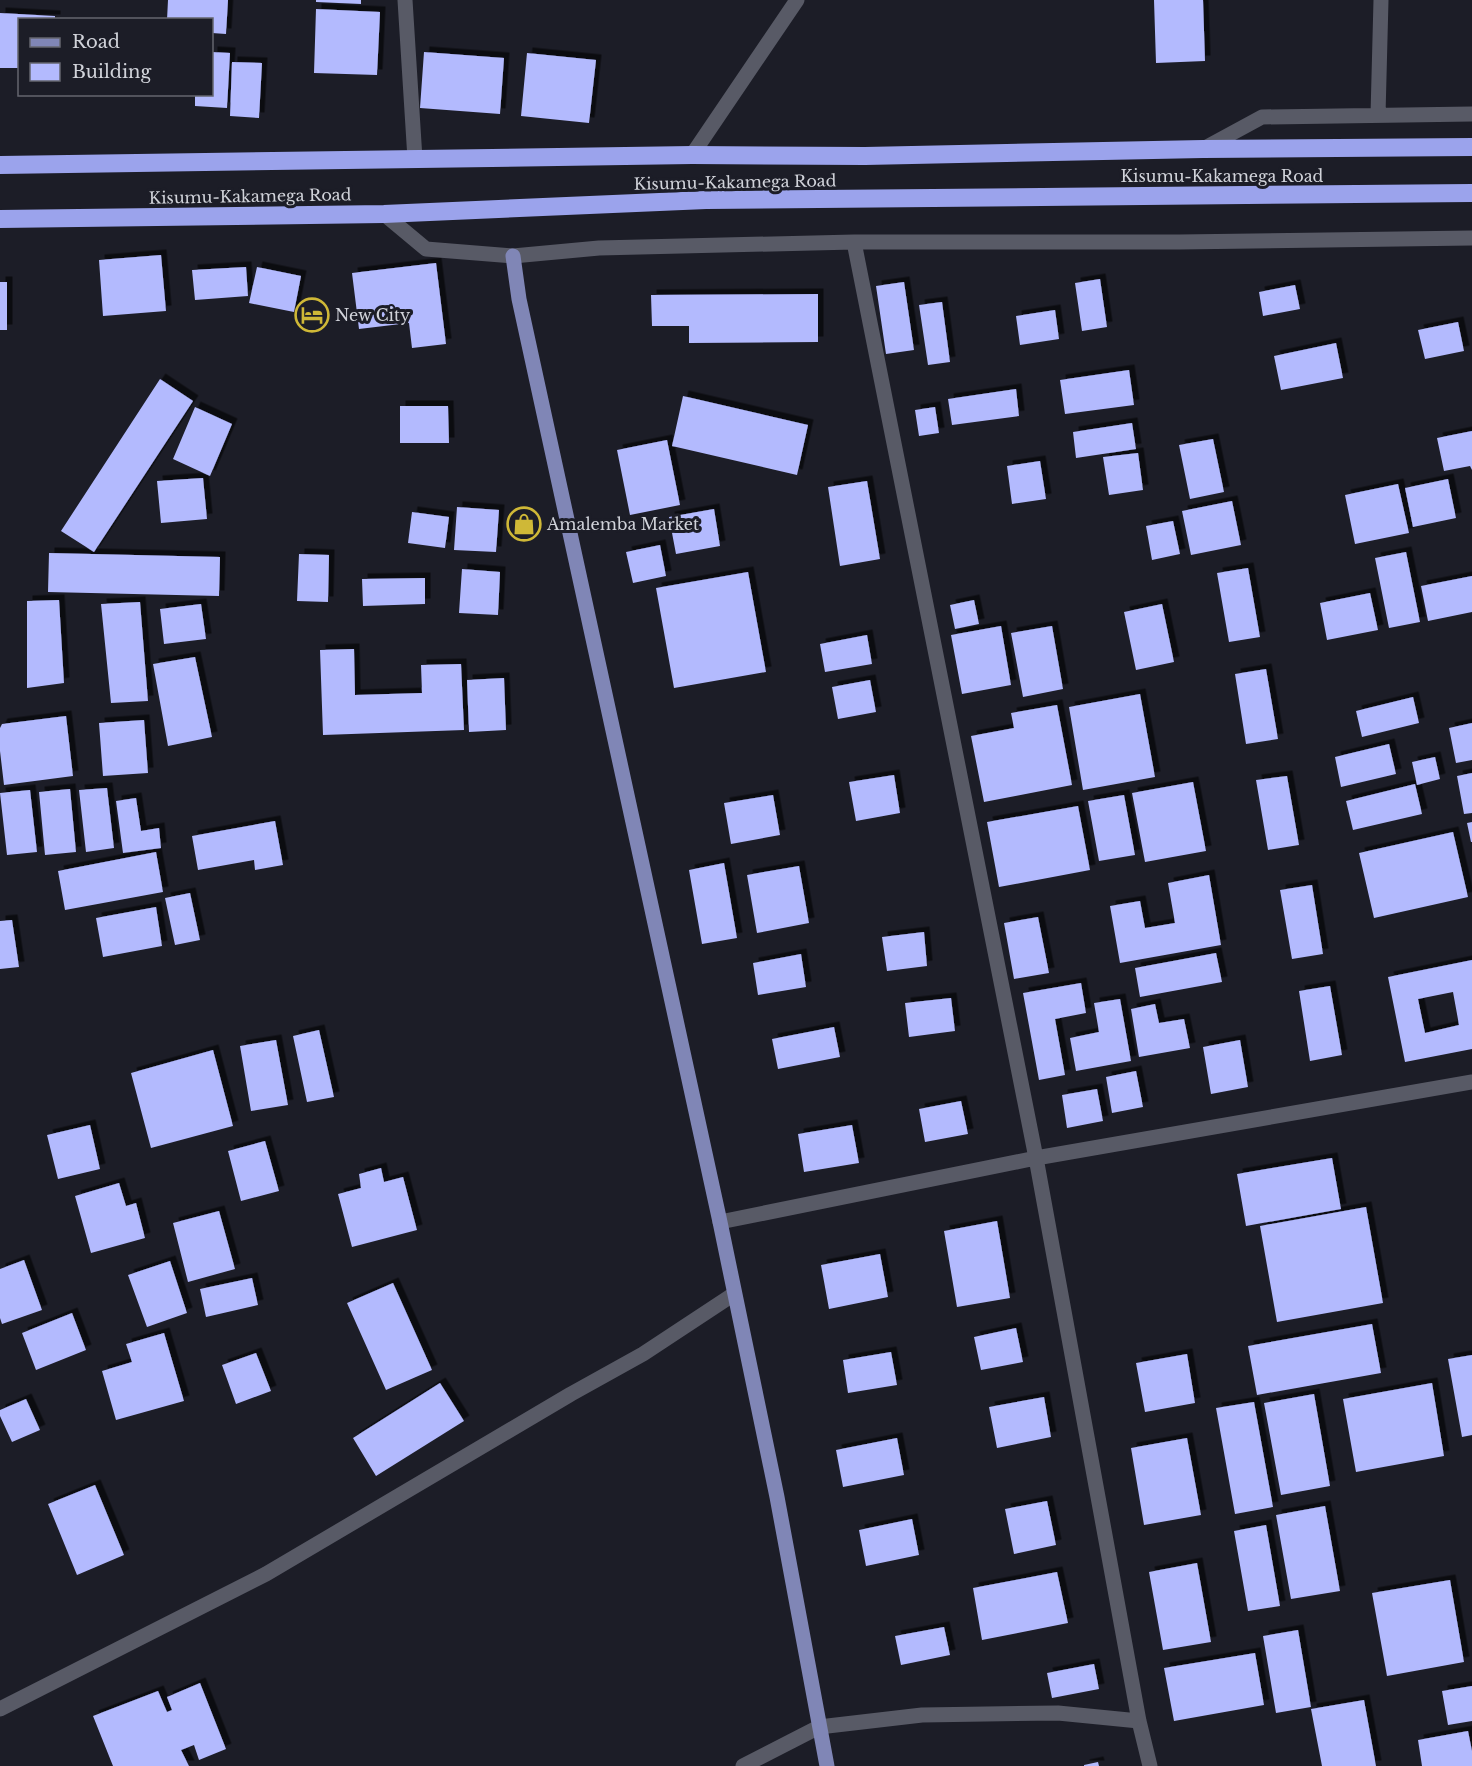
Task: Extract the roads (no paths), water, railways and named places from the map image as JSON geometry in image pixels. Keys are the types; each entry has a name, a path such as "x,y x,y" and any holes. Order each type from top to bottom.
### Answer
{"highway":[{"name":"Kisumu-Kakamega Road","path":"0,165 1472,147"},
{"name":"Kisumu-Kakamega Road","path":"0,219 384,214 706,200 1472,193"}],"main road":[{"path":"513,256 522,310 720,1222 777,1497 827,1766"}],"street":[{"path":"405,0 415,159"},
{"path":"692,155 797,0"},
{"path":"1378,115 1381,0"},
{"path":"1203,149 1262,117 1472,114"},
{"path":"384,214 426,249 513,256 599,248 854,242 1179,242 1472,238"},
{"path":"854,242 1036,1158 1150,1766"},
{"path":"720,1222 1036,1158 1472,1082"},
{"path":"0,1709 266,1574 643,1354 734,1294"},
{"path":"743,1766 819,1727 922,1715 1058,1713 1140,1721"}],"place":[{"name":"New City","path":"312,315"},
{"name":"Amalemba Market","path":"524,524"}]}
